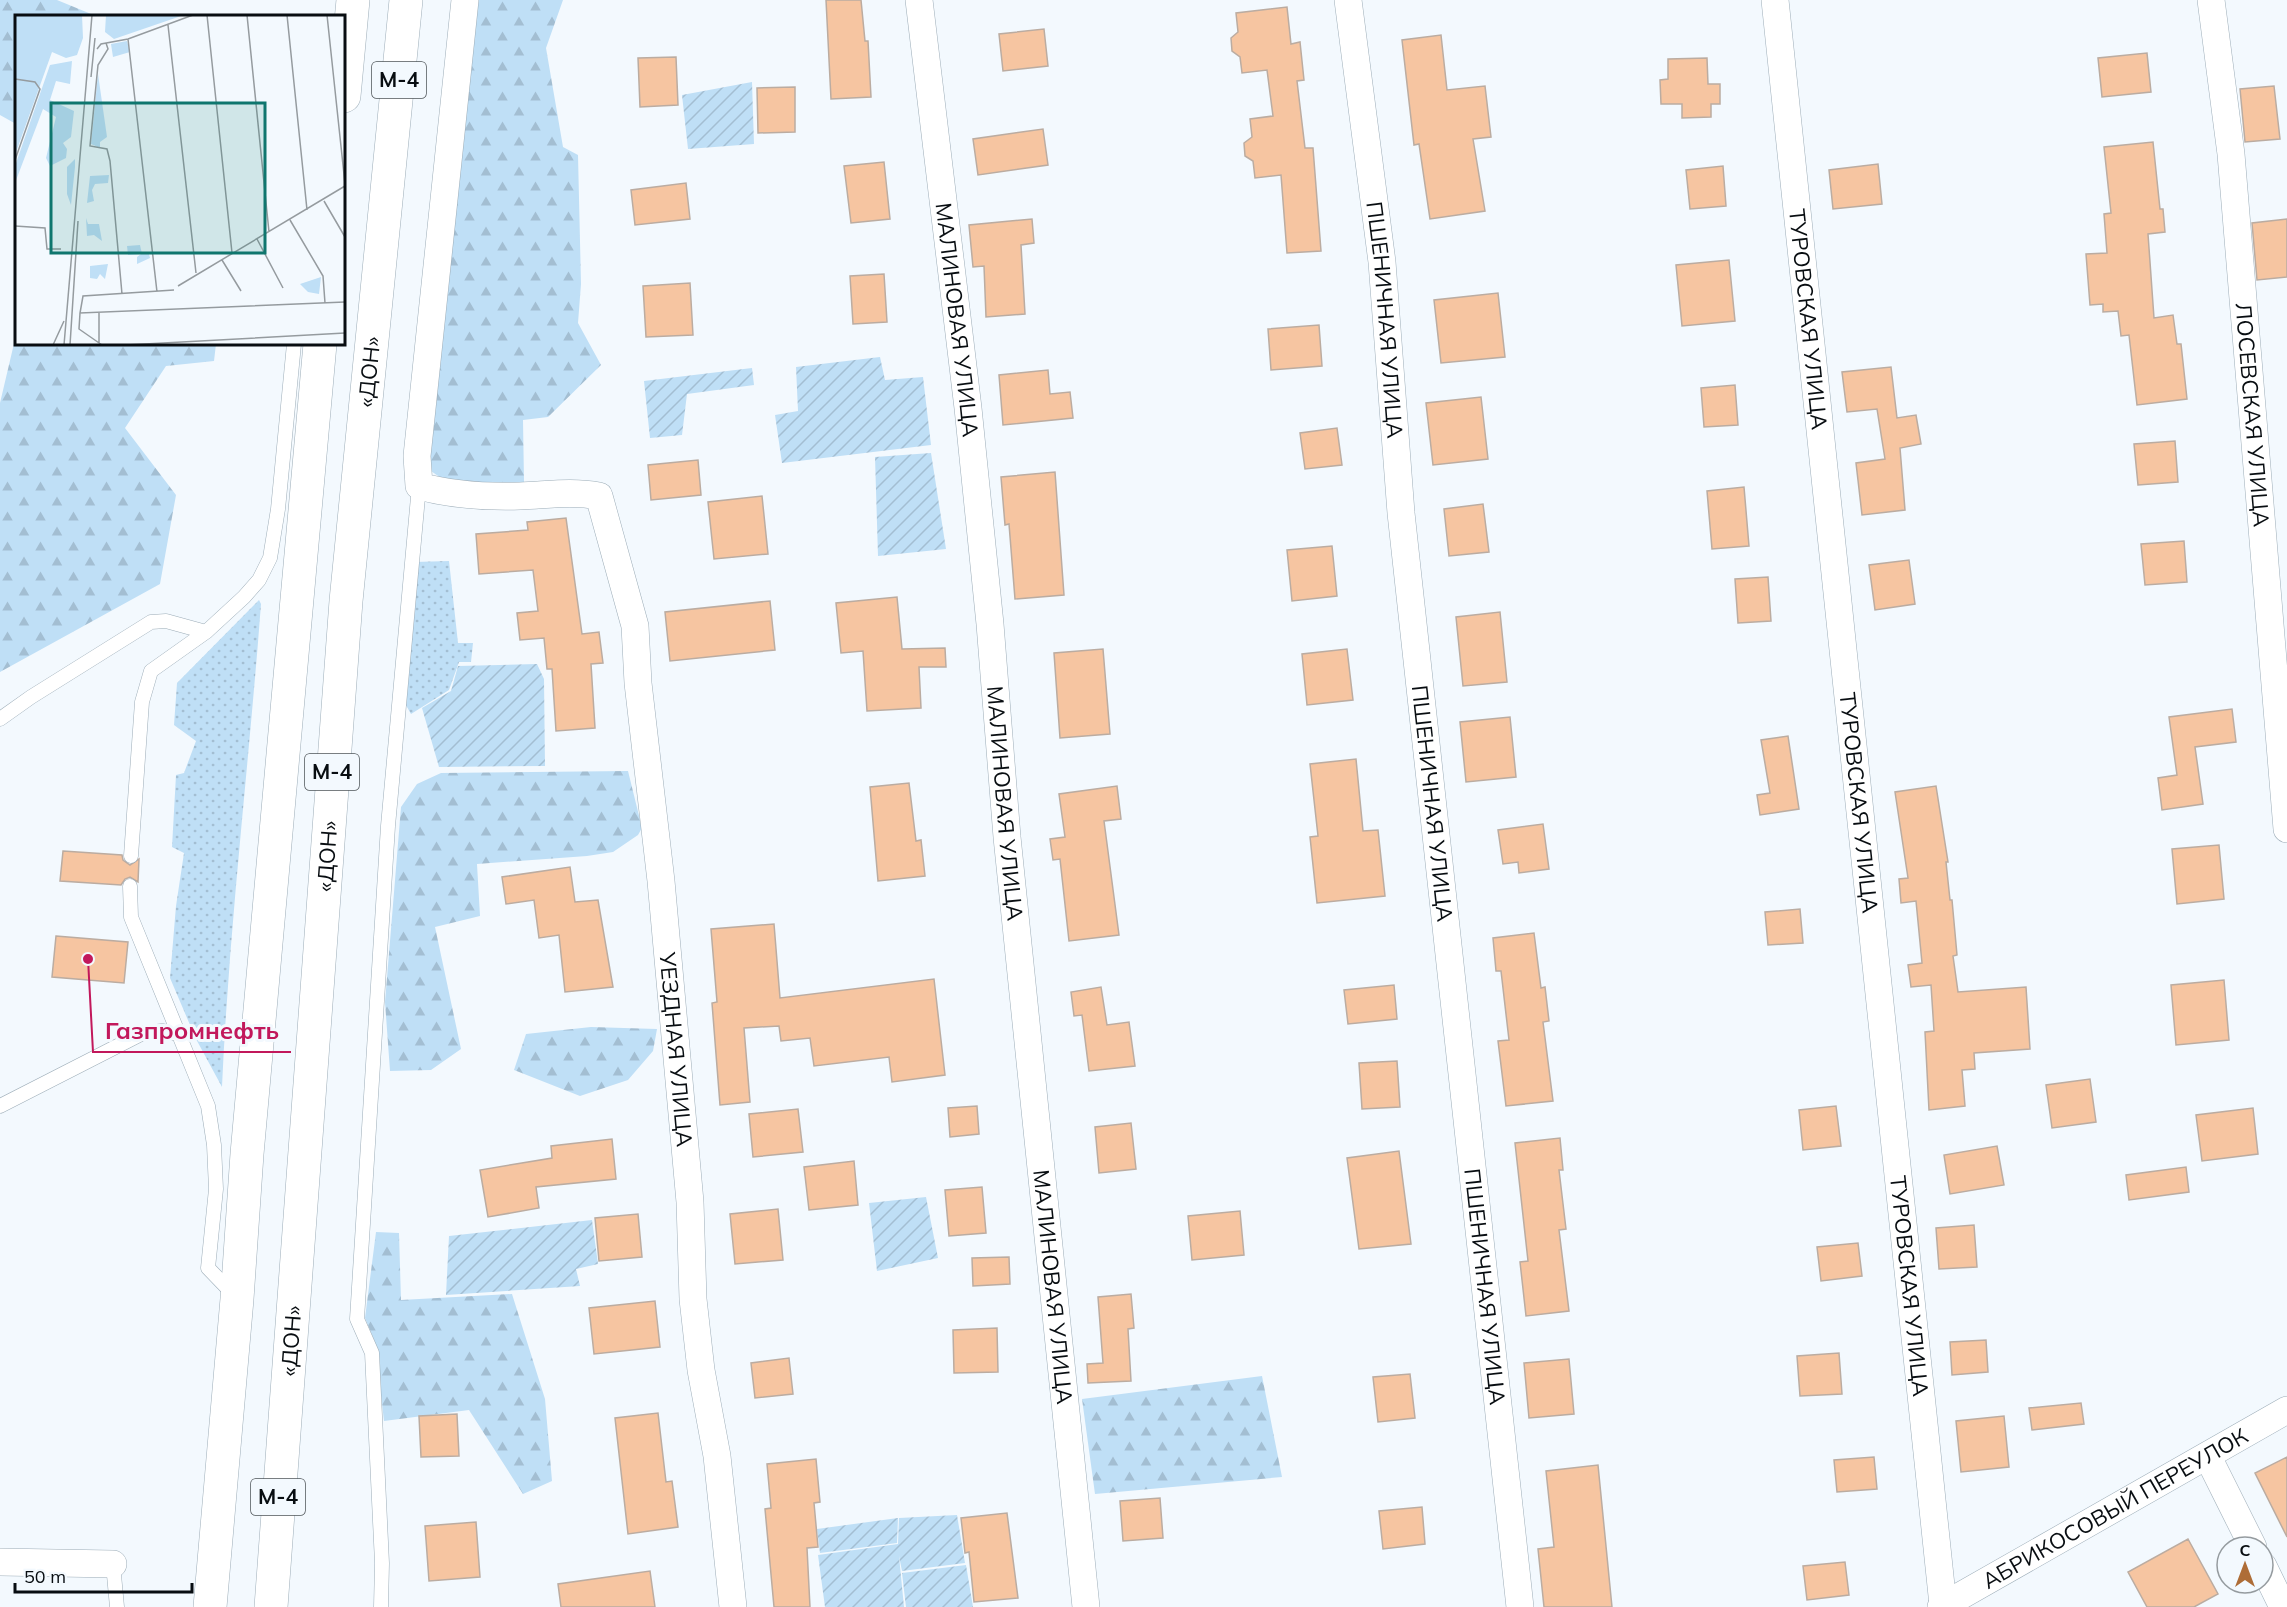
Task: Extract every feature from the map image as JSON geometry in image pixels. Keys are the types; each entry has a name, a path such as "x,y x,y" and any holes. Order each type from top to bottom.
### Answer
{"highway":[{"name":"М-4","path":"345,85 353,0"},
{"name":"«ДОН»","path":"270,1607 346,601 406,0"},
{"name":"М-4","path":"210,1607 237,1299 247,1154 320,345"}],"street":[{"path":"419,486 417,456 465,0"},
{"name":"МАЛИНОВАЯ УЛИЦА","path":"919,0 968,408 990,624 1007,837 1086,1607"},
{"name":"ПШЕНИЧНАЯ УЛИЦА","path":"1348,0 1382,262 1401,513 1520,1607"},
{"name":"ТУРОВСКАЯ УЛИЦА","path":"1775,0 1942,1606"},
{"name":"ЛОСЕВСКАЯ УЛИЦА","path":"2211,0 2231,154 2287,829"},
{"name":"УЕЗДНАЯ УЛИЦА","path":"419,486 448,494 519,496 575,492 599,496 635,626 638,683 662,893 690,1202 693,1299 701,1370 717,1456 733,1607"},
{"name":"АБРИКОСОВЫЙ ПЕРЕУЛОК","path":"1942,1606 2208,1457 2287,1410"},
{"path":"2208,1457 2247,1535"},
{"path":"0,1562 113,1564"},
{"path":"2275,1591 2283,1607"}],"lane":[{"path":"131,856 142,702 151,671 206,632 244,597 259,580 270,558 278,509 294,345"},
{"path":"381,1607 382,1563 372,1353 357,1318 388,826 419,486"},
{"path":"0,719 77,667 151,622 166,621 206,632"},
{"path":"130,886 131,917 208,1106 214,1144 216,1189 208,1268 237,1299"},
{"path":"0,1106 143,1033 162,1031 179,1034"},
{"path":"113,1564 117,1607"}],"green space":[{"path":"0,0 57,0 94,15 15,15 15,123 0,115"},
{"path":"473,0 563,0 546,48 563,147 578,155 581,284 578,323 601,365 548,417 523,420 524,482 448,483 431,471 429,436"},
{"path":"752,82 754,144 688,149 682,95"},
{"path":"15,339 15,345 216,345 214,361 166,366 125,428 176,495 160,584 0,672 0,403"},
{"path":"880,357 885,380 923,377 931,445 782,463 775,415 798,411 796,367"},
{"path":"752,368 754,385 687,394 682,435 650,438 644,381"},
{"path":"931,453 946,549 878,556 875,457"},
{"path":"449,561 458,643 473,643 471,662 459,662 449,690 411,714 403,700 414,562"},
{"path":"259,600 261,604 229,966 222,1087 196,1039 170,978 176,906 184,853 172,847 176,775 184,773 196,741 174,725 177,683"},
{"path":"537,664 544,679 545,766 439,767 422,708 451,691 458,666"},
{"path":"628,771 642,828 638,835 613,852 477,864 480,916 435,927 461,1049 431,1070 390,1071 385,1002 401,807 417,784 441,773"},
{"path":"591,1027 657,1029 653,1051 628,1080 580,1096 514,1070 526,1034"},
{"path":"926,1197 938,1258 877,1271 869,1203"},
{"path":"592,1220 598,1264 576,1269 580,1286 446,1295 449,1236"},
{"path":"376,1232 399,1233 401,1300 512,1294 545,1399 552,1481 523,1494 469,1410 384,1421 375,1342 365,1318"},
{"path":"1262,1376 1282,1477 1095,1494 1082,1399"},
{"path":"957,1515 965,1563 902,1571 899,1556 904,1607 825,1607 818,1555 898,1544 899,1518"},
{"path":"898,1518 897,1543 820,1553 817,1529"},
{"path":"966,1565 973,1607 906,1607 902,1573"}],"building":[{"path":"826,0 861,0 865,41 868,41 871,97 831,99"},
{"path":"1287,7 1291,44 1300,42 1304,80 1297,81 1305,148 1313,148 1321,251 1287,253 1281,175 1255,178 1253,161 1245,156 1244,143 1252,137 1250,119 1273,116 1267,70 1242,73 1240,57 1232,51 1231,38 1238,32 1236,13"},
{"path":"1044,29 1048,66 1003,71 999,34"},
{"path":"1441,35 1447,90 1485,86 1491,137 1473,139 1485,211 1430,219 1419,144 1414,145 1402,40"},
{"path":"2147,53 2151,92 2102,97 2098,58"},
{"path":"676,57 678,105 640,107 638,58"},
{"path":"1707,58 1708,84 1720,84 1720,104 1711,104 1711,117 1682,118 1682,104 1661,104 1660,80 1668,79 1668,59"},
{"path":"2274,86 2280,139 2245,142 2240,89"},
{"path":"795,87 795,132 758,133 757,88"},
{"path":"1043,129 1048,165 978,175 973,139"},
{"path":"2153,142 2160,209 2163,209 2165,232 2148,234 2154,318 2173,315 2177,344 2181,344 2187,399 2137,405 2129,335 2121,336 2118,311 2103,312 2103,304 2090,305 2086,254 2107,253 2104,214 2111,213 2104,147"},
{"path":"884,162 890,219 851,223 844,166"},
{"path":"1878,164 1882,204 1833,209 1829,170"},
{"path":"1723,166 1726,206 1690,209 1686,170"},
{"path":"686,183 690,219 635,225 631,190"},
{"path":"1032,219 1034,243 1021,245 1025,314 986,317 984,266 973,267 969,225"},
{"path":"2287,219 2287,277 2257,280 2252,223"},
{"path":"1729,260 1735,321 1682,326 1676,265"},
{"path":"884,274 887,322 853,324 850,276"},
{"path":"690,283 693,335 646,337 643,286"},
{"path":"1498,293 1505,357 1441,363 1434,300"},
{"path":"1319,325 1322,366 1271,370 1268,329"},
{"path":"1891,367 1897,418 1916,415 1921,444 1900,448 1905,510 1862,515 1856,463 1885,459 1877,409 1847,412 1842,372"},
{"path":"1048,370 1050,394 1070,392 1073,418 1003,425 999,375"},
{"path":"1735,385 1738,425 1704,427 1701,388"},
{"path":"1481,397 1488,459 1433,465 1426,403"},
{"path":"1337,428 1342,465 1305,469 1300,433"},
{"path":"2175,441 2178,482 2138,485 2134,444"},
{"path":"698,460 701,495 651,500 648,465"},
{"path":"1055,472 1064,595 1015,599 1009,524 1005,525 1001,477"},
{"path":"1744,487 1749,546 1712,549 1707,491"},
{"path":"762,496 768,554 714,559 708,502"},
{"path":"1483,504 1489,552 1449,556 1444,509"},
{"path":"566,518 582,634 599,632 603,663 591,664 595,728 556,731 552,669 547,669 544,638 520,640 517,613 538,611 533,570 479,574 476,534 528,530 527,522"},
{"path":"2184,541 2187,582 2145,585 2141,544"},
{"path":"1332,546 1337,596 1292,601 1287,550"},
{"path":"1909,560 1915,604 1875,610 1869,565"},
{"path":"1768,577 1771,621 1738,623 1735,579"},
{"path":"897,597 902,649 945,648 946,667 919,667 921,708 867,711 863,651 841,653 836,603"},
{"path":"770,601 775,650 670,661 665,612"},
{"path":"1500,612 1507,682 1463,686 1456,617"},
{"path":"1103,649 1110,734 1060,738 1054,653"},
{"path":"1347,649 1353,700 1307,705 1302,654"},
{"path":"2232,709 2236,742 2195,747 2203,804 2162,810 2158,778 2177,775 2169,717"},
{"path":"1510,717 1516,777 1466,782 1460,722"},
{"path":"1788,736 1799,809 1760,815 1757,795 1770,793 1761,740"},
{"path":"1356,759 1363,831 1378,830 1385,896 1317,903 1310,837 1318,836 1310,764"},
{"path":"909,783 916,841 921,840 925,876 878,881 870,787"},
{"path":"1117,786 1121,819 1104,821 1119,935 1069,941 1060,859 1053,860 1050,839 1065,837 1059,794"},
{"path":"1936,786 1948,862 1946,862 1957,955 1953,956 1958,992 2026,987 2030,1049 1974,1053 1975,1069 1962,1070 1965,1106 1929,1110 1925,1032 1934,1031 1931,985 1911,987 1908,965 1922,963 1916,901 1901,903 1899,879 1908,878 1895,792"},
{"path":"1543,824 1549,869 1519,873 1518,862 1503,864 1498,830"},
{"path":"2219,845 2224,899 2177,904 2172,849"},
{"path":"63,851 122,855 123,860 130,865 139,859 138,882 130,877 125,879 121,885 60,881"},
{"path":"570,867 575,902 598,900 613,987 565,992 559,935 539,938 534,900 506,904 502,877"},
{"path":"1800,909 1803,943 1768,945 1765,912"},
{"path":"774,924 780,998 934,979 945,1075 892,1082 889,1057 814,1066 810,1038 781,1041 779,1026 744,1028 750,1102 720,1105 712,1003 717,1002 711,929"},
{"path":"1534,933 1541,988 1545,987 1549,1021 1543,1022 1553,1101 1506,1106 1498,1041 1509,1040 1501,971 1496,971 1493,938"},
{"path":"56,936 128,942 124,983 52,977"},
{"path":"2224,980 2229,1040 2176,1045 2171,985"},
{"path":"1394,985 1397,1019 1348,1024 1344,990"},
{"path":"1101,987 1107,1025 1129,1022 1135,1066 1089,1071 1082,1015 1074,1016 1071,992"},
{"path":"1397,1061 1400,1107 1362,1109 1359,1063"},
{"path":"2090,1079 2096,1122 2052,1128 2046,1085"},
{"path":"977,1106 979,1134 950,1137 948,1108"},
{"path":"1836,1106 1841,1146 1803,1150 1799,1110"},
{"path":"2253,1108 2258,1154 2202,1161 2196,1115"},
{"path":"798,1109 803,1152 753,1157 749,1114"},
{"path":"1131,1123 1136,1169 1099,1173 1095,1127"},
{"path":"1560,1138 1563,1170 1559,1170 1566,1229 1559,1230 1569,1311 1526,1316 1520,1262 1528,1261 1515,1143"},
{"path":"612,1139 616,1179 536,1187 539,1208 488,1217 480,1170 552,1158 551,1146"},
{"path":"1997,1146 2004,1185 1950,1194 1944,1155"},
{"path":"1399,1151 1411,1244 1359,1249 1347,1158"},
{"path":"854,1161 858,1205 809,1210 804,1167"},
{"path":"2186,1167 2189,1192 2129,1200 2126,1175"},
{"path":"982,1187 986,1233 949,1236 945,1190"},
{"path":"778,1209 783,1260 735,1264 730,1214"},
{"path":"1240,1211 1244,1255 1192,1260 1188,1216"},
{"path":"638,1214 642,1257 599,1261 595,1218"},
{"path":"1974,1225 1977,1267 1939,1269 1936,1228"},
{"path":"1858,1243 1862,1276 1821,1281 1817,1247"},
{"path":"1009,1257 1010,1284 973,1286 972,1258"},
{"path":"1131,1294 1134,1328 1128,1329 1131,1381 1088,1383 1087,1364 1103,1363 1098,1297"},
{"path":"655,1301 660,1347 594,1354 589,1308"},
{"path":"997,1328 998,1372 954,1373 953,1330"},
{"path":"1986,1340 1988,1372 1952,1375 1950,1342"},
{"path":"1839,1353 1842,1394 1800,1396 1797,1356"},
{"path":"789,1358 793,1394 755,1398 751,1363"},
{"path":"1569,1359 1574,1414 1529,1418 1524,1363"},
{"path":"1410,1374 1415,1418 1378,1422 1373,1377"},
{"path":"2081,1403 2084,1424 2032,1430 2029,1408"},
{"path":"658,1413 666,1482 672,1481 678,1527 628,1534 615,1418"},
{"path":"457,1414 459,1456 421,1457 419,1416"},
{"path":"2004,1416 2009,1467 1961,1472 1956,1421"},
{"path":"1874,1457 1877,1489 1837,1492 1834,1460"},
{"path":"2287,1457 2287,1537 2255,1473"},
{"path":"816,1459 820,1502 814,1503 818,1547 807,1548 810,1607 774,1607 765,1509 771,1508 767,1464"},
{"path":"1598,1465 1612,1607 1544,1607 1538,1549 1554,1547 1546,1471"},
{"path":"1160,1498 1163,1538 1123,1541 1120,1501"},
{"path":"1422,1507 1425,1544 1383,1549 1379,1511"},
{"path":"1007,1513 1018,1598 974,1602 969,1552 965,1553 961,1518"},
{"path":"476,1522 480,1577 429,1581 425,1526"},
{"path":"2188,1539 2215,1588 2216,1595 2194,1607 2147,1607 2128,1572"},
{"path":"1845,1562 1849,1595 1807,1600 1803,1566"},
{"path":"650,1571 655,1607 561,1607 558,1584"}],"place":[{"name":"Газпромнефть","path":"88,959"}]}
